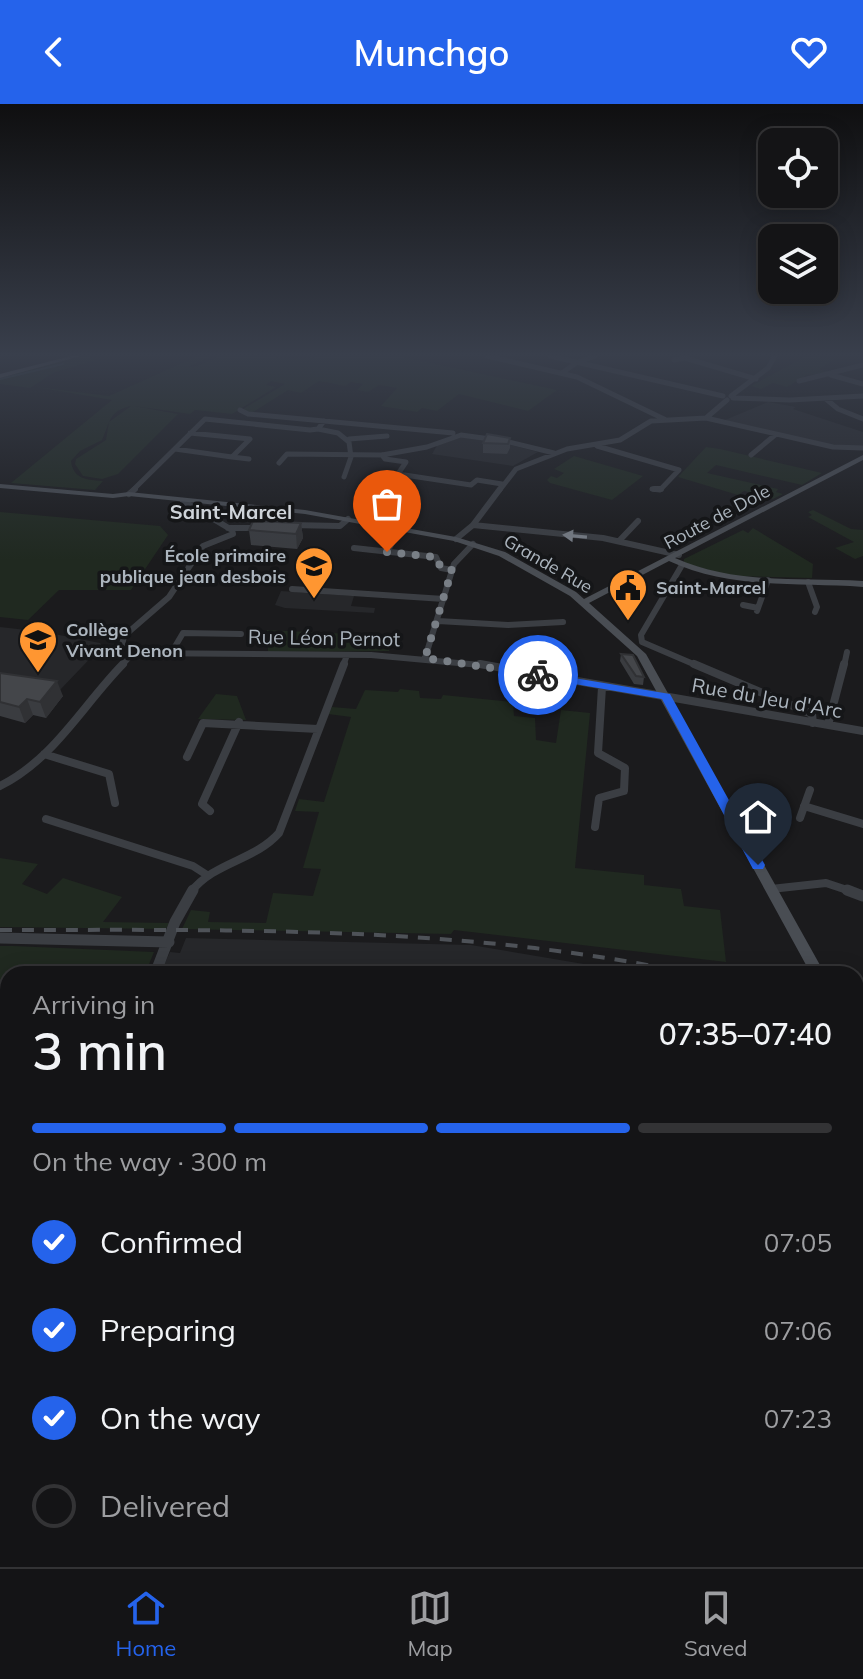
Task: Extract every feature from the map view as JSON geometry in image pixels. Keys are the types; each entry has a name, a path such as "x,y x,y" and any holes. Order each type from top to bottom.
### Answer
{"main road":[{"name":"Route de Dole","path":"584,602 675,557 863,452"},
{"name":"Grande Rue","path":"0,486 183,501 348,519 400,528 473,544 513,559 561,587 584,602 641,654 814,966"},
{"path":"675,557 682,565 718,576 863,584"},
{"path":"561,587 589,591 619,584"}],"street":[{"path":"127,496 199,424"},
{"path":"265,424 342,433 349,439 351,456 344,477"},
{"path":"318,429 322,424"},
{"path":"356,424 505,441 554,453"},
{"path":"456,539 473,525 516,469 554,453 620,440 644,424"},
{"path":"742,424 775,435 863,452"},
{"path":"190,433 250,439 232,457"},
{"path":"279,463 287,454 382,455 427,447 461,435"},
{"path":"751,455 775,435"},
{"path":"349,439 387,436"},
{"path":"594,445 679,470 660,490 652,489"},
{"path":"175,449 249,459"},
{"path":"382,455 385,459 406,462 398,474 471,485 477,480 502,484"},
{"path":"183,501 230,531"},
{"path":"0,786 22,774 44,754 131,652 122,645 121,639 169,597 198,550 230,531 340,526 348,519"},
{"path":"619,541 638,521"},
{"path":"473,525 619,541 675,557"},
{"path":"387,552 400,528"},
{"path":"425,658 452,570 473,544"},
{"path":"354,548 436,557 441,568 452,570"},
{"path":"682,565 641,635 642,642 812,714 813,723"},
{"path":"743,605 757,609 768,580"},
{"path":"808,582 817,607 815,612"},
{"path":"292,589 444,599"},
{"path":"438,621 508,625 563,622"},
{"name":"Rue Léon Pernot","path":"170,655 183,633 241,634"},
{"name":"Rue Léon Pernot","path":"131,652 425,658 475,663 666,697"},
{"path":"828,725 847,652"},
{"path":"158,966 197,885 207,875 260,853 272,844 279,833 347,655"},
{"path":"595,827 599,798 624,791 625,772 625,768 598,753 602,687"},
{"name":"Rue du Jeu d'Arc","path":"666,697 863,731"},
{"path":"187,757 203,723 239,722 318,729"},
{"path":"210,811 202,804 239,722"},
{"path":"44,754 109,774 115,803"},
{"path":"800,818 810,790"},
{"path":"804,806 863,824"},
{"path":"46,819 193,866 207,875"},
{"path":"771,889 826,883 863,896"},
{"path":"0,938 169,942"}],"shaded area":[{"path":"82,424 108,424 102,440 80,451 71,461 78,475 103,481 95,490 11,483"},
{"path":"109,424 168,424 118,474 102,479 83,476 75,464 76,459 106,440"},
{"path":"742,424 839,424 863,432 863,448 830,446"},
{"path":"463,437 538,452 513,466 432,454 438,444"},
{"path":"706,447 822,473 802,485 716,465 707,473 778,489 776,492 783,494 773,499 744,491 738,495 678,477"},
{"path":"574,456 643,476 612,500 547,480 564,473 554,469"},
{"path":"813,510 851,529 863,530 863,556 855,559 835,548 854,542 808,517 812,515 808,512"},
{"path":"0,512 160,526 168,535 131,590 59,590 28,620 0,617"},
{"path":"753,528 813,564 812,578 730,576 684,563 684,559 743,530 748,533"},
{"name":"École primaire publique jean desbois","path":"281,591 354,596 351,606 375,608 374,613 285,608 275,605"},
{"path":"0,627 44,632 100,643 102,646 59,691 0,685"},
{"path":"267,630 393,636 389,651 268,652"},
{"path":"400,689 419,691 420,698 441,699 443,695 513,702 514,716 535,718 536,740 556,743 561,710 590,713 575,868 644,875 644,885 681,889 684,906 720,910 726,962 454,930 451,934 182,929 191,910 210,912 208,922 266,923 273,893 313,896 321,869 303,868 319,812 295,811 299,799 324,802 351,717 328,714 332,707 356,709 365,690 398,692"},
{"path":"216,694 237,696 246,720 198,719"},
{"path":"0,858 38,864 22,884 47,894 63,878 122,897 103,922 169,923 166,929 0,927"},
{"path":"186,938 471,945 596,966 164,966 170,952 180,953"},
{"path":"0,946 154,952 148,966 0,966"}],"building":[{"path":"487,434 510,438 508,444 483,443"},
{"path":"253,521 301,523 296,534 249,530"},
{"path":"621,654 633,655 644,677 636,676"},
{"path":"0,673 57,681 40,702 27,699 19,707 0,702"}],"railway":[{"path":"0,930 348,934 521,946 650,966"}],"way so far":[{"path":"387,552 436,557 441,568 452,570 425,658 475,663 538,675"}],"place":[{"name":"École primaire publique jean desbois","path":"314,600"},
{"name":"Saint-Marcel","path":"628,622"},
{"name":"Collège Vivant Denon","path":"38,674"}],"district":[{"name":"Saint-Marcel","path":"231,512"}],"route":[{"path":"538,675 666,697 758,865"}]}
